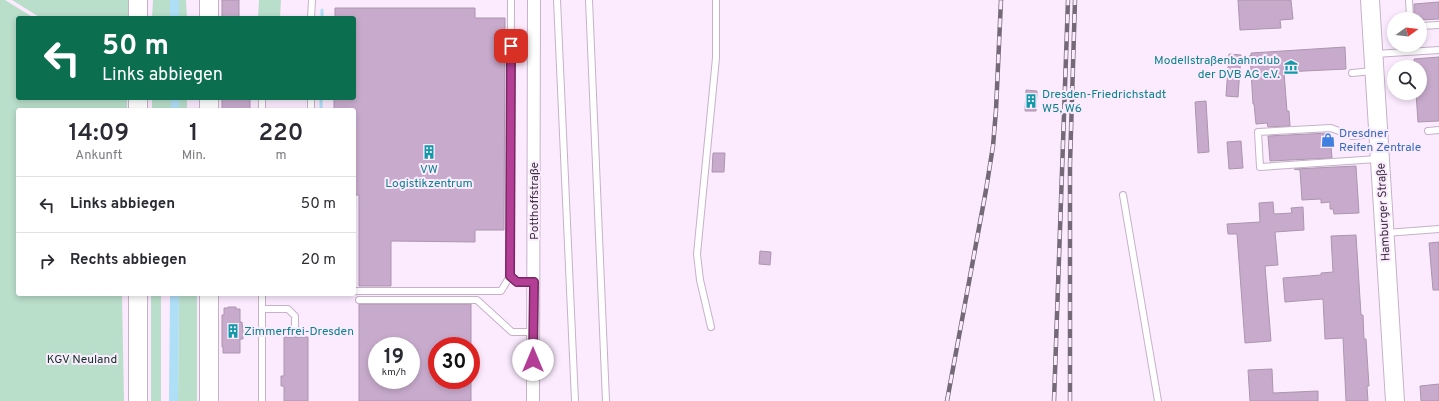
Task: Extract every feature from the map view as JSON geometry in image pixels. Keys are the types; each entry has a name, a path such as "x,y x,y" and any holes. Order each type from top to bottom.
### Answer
{"main road":[{"path":"138,0 138,16"},
{"path":"209,0 209,16"},
{"name":"Hamburger Straße","path":"1370,0 1395,401"},
{"path":"138,296 138,401"},
{"path":"209,296 209,401"}],"street":[{"name":"Potthoffstraße","path":"533,401 534,0"}],"lane":[{"path":"311,16 312,0"},
{"path":"356,291 501,291 510,276 511,0"},
{"path":"558,0 575,401"},
{"path":"589,0 606,401"},
{"path":"711,326 700,280 697,254 716,58 716,0"},
{"path":"1409,0 1410,12"},
{"path":"1427,26 1439,25"},
{"path":"1352,72 1374,62 1439,50"},
{"path":"1378,134 1352,136 1331,128 1258,132 1260,167 1380,159"},
{"path":"1428,131 1439,130"},
{"path":"1124,195 1158,401"},
{"path":"1384,233 1439,229"},
{"path":"510,276 517,282 534,282"},
{"path":"262,296 262,401"},
{"path":"359,300 477,300 512,332 533,332"},
{"path":"262,309 288,309 295,316 295,328"}],"green space":[{"name":"KGV Neuland","path":"0,0 5,0 31,16 16,16 16,100 127,100 127,108 16,108 16,296 122,296 124,401 0,401"},
{"path":"12,0 128,0 128,16 38,16"},
{"path":"153,0 170,0 170,16 152,16"},
{"path":"179,0 186,0 187,16 179,16"},
{"path":"259,0 281,0 280,16 258,16"},
{"path":"152,100 171,100 171,108 152,108"},
{"path":"179,100 187,100 187,108 179,108"},
{"path":"151,296 161,296 161,401 151,401"},
{"path":"179,296 197,296 197,401 178,401"}],"water":[{"path":"170,0 179,0 179,16 170,16"},
{"path":"171,100 179,100 179,108 171,108"},
{"path":"170,296 179,296 178,401 169,401"}],"building":[{"path":"222,0 239,0 239,16 222,16"},
{"path":"1238,0 1291,0 1293,19 1280,20 1281,28 1240,30"},
{"path":"1439,2 1439,19 1427,20 1427,12 1414,12 1414,4"},
{"name":"VW Logistikzentrum","path":"335,8 475,8 475,18 505,18 504,230 475,230 475,242 391,241 391,286 359,286 359,195 356,195 356,108 334,108 334,100 356,100 356,16 335,16"},
{"path":"1345,47 1346,69 1284,72 1287,111 1289,111 1290,126 1268,127 1267,123 1256,124 1253,104 1251,53"},
{"path":"1229,54 1241,55 1238,97 1226,96"},
{"path":"1439,57 1439,121 1418,122 1416,100 1427,100 1427,60 1414,59"},
{"name":"Dresden-Friedrichstadt W5, W6","path":"1026,90 1037,91 1036,111 1025,111"},
{"path":"222,100 250,100 250,108 222,108"},
{"path":"1206,101 1209,152 1198,153 1195,102"},
{"path":"1330,133 1332,158 1270,161 1268,136"},
{"path":"1241,141 1243,168 1229,169 1227,142"},
{"path":"713,153 725,153 724,172 712,172"},
{"path":"1356,166 1359,213 1334,214 1333,209 1330,209 1330,202 1321,203 1321,199 1302,200 1300,170 1294,169"},
{"path":"1273,202 1274,214 1292,213 1291,208 1303,207 1304,230 1275,232 1278,265 1265,266 1271,341 1245,343 1237,234 1228,234 1227,224 1260,222 1259,203"},
{"path":"1356,235 1361,315 1363,315 1364,339 1366,339 1369,386 1367,386 1368,401 1346,401 1343,338 1325,339 1323,299 1285,302 1283,278 1321,275 1321,273 1333,272 1331,236"},
{"path":"1439,242 1439,290 1433,290 1429,243"},
{"path":"760,251 771,252 770,265 759,264"},
{"path":"359,304 471,304 471,337 428,337 428,389 471,389 471,401 359,401"},
{"name":"Zimmerfrei-Dresden","path":"236,307 236,309 240,309 240,322 242,322 243,339 240,339 240,353 223,353 222,315 224,315 224,308"},
{"path":"284,337 308,337 308,401 284,401 284,386 281,386 281,376 284,376"},
{"path":"1272,369 1273,393 1318,391 1318,401 1250,401 1248,370"},
{"path":"1439,384 1439,401 1421,401 1420,386"}],"waterway":[{"path":"322,10 322,16"},
{"path":"321,100 321,108"}],"railway":[{"path":"947,401 993,146 1001,0"},
{"path":"1054,401 1068,0"},
{"path":"1070,401 1070,164 1075,0"}],"place":[{"name":"Modellstraßenbahnclub der DVB AG e.V.","path":"1291,67"},
{"name":"Dresden-Friedrichstadt W5, W6","path":"1031,101"},
{"name":"Dresdner Reifen Zentrale","path":"1328,140"},
{"name":"VW Logistikzentrum","path":"429,152"},
{"name":"Zimmerfrei-Dresden","path":"233,331"}],"route":[{"path":"511,46 510,276 517,282 534,282 533,360"}]}
